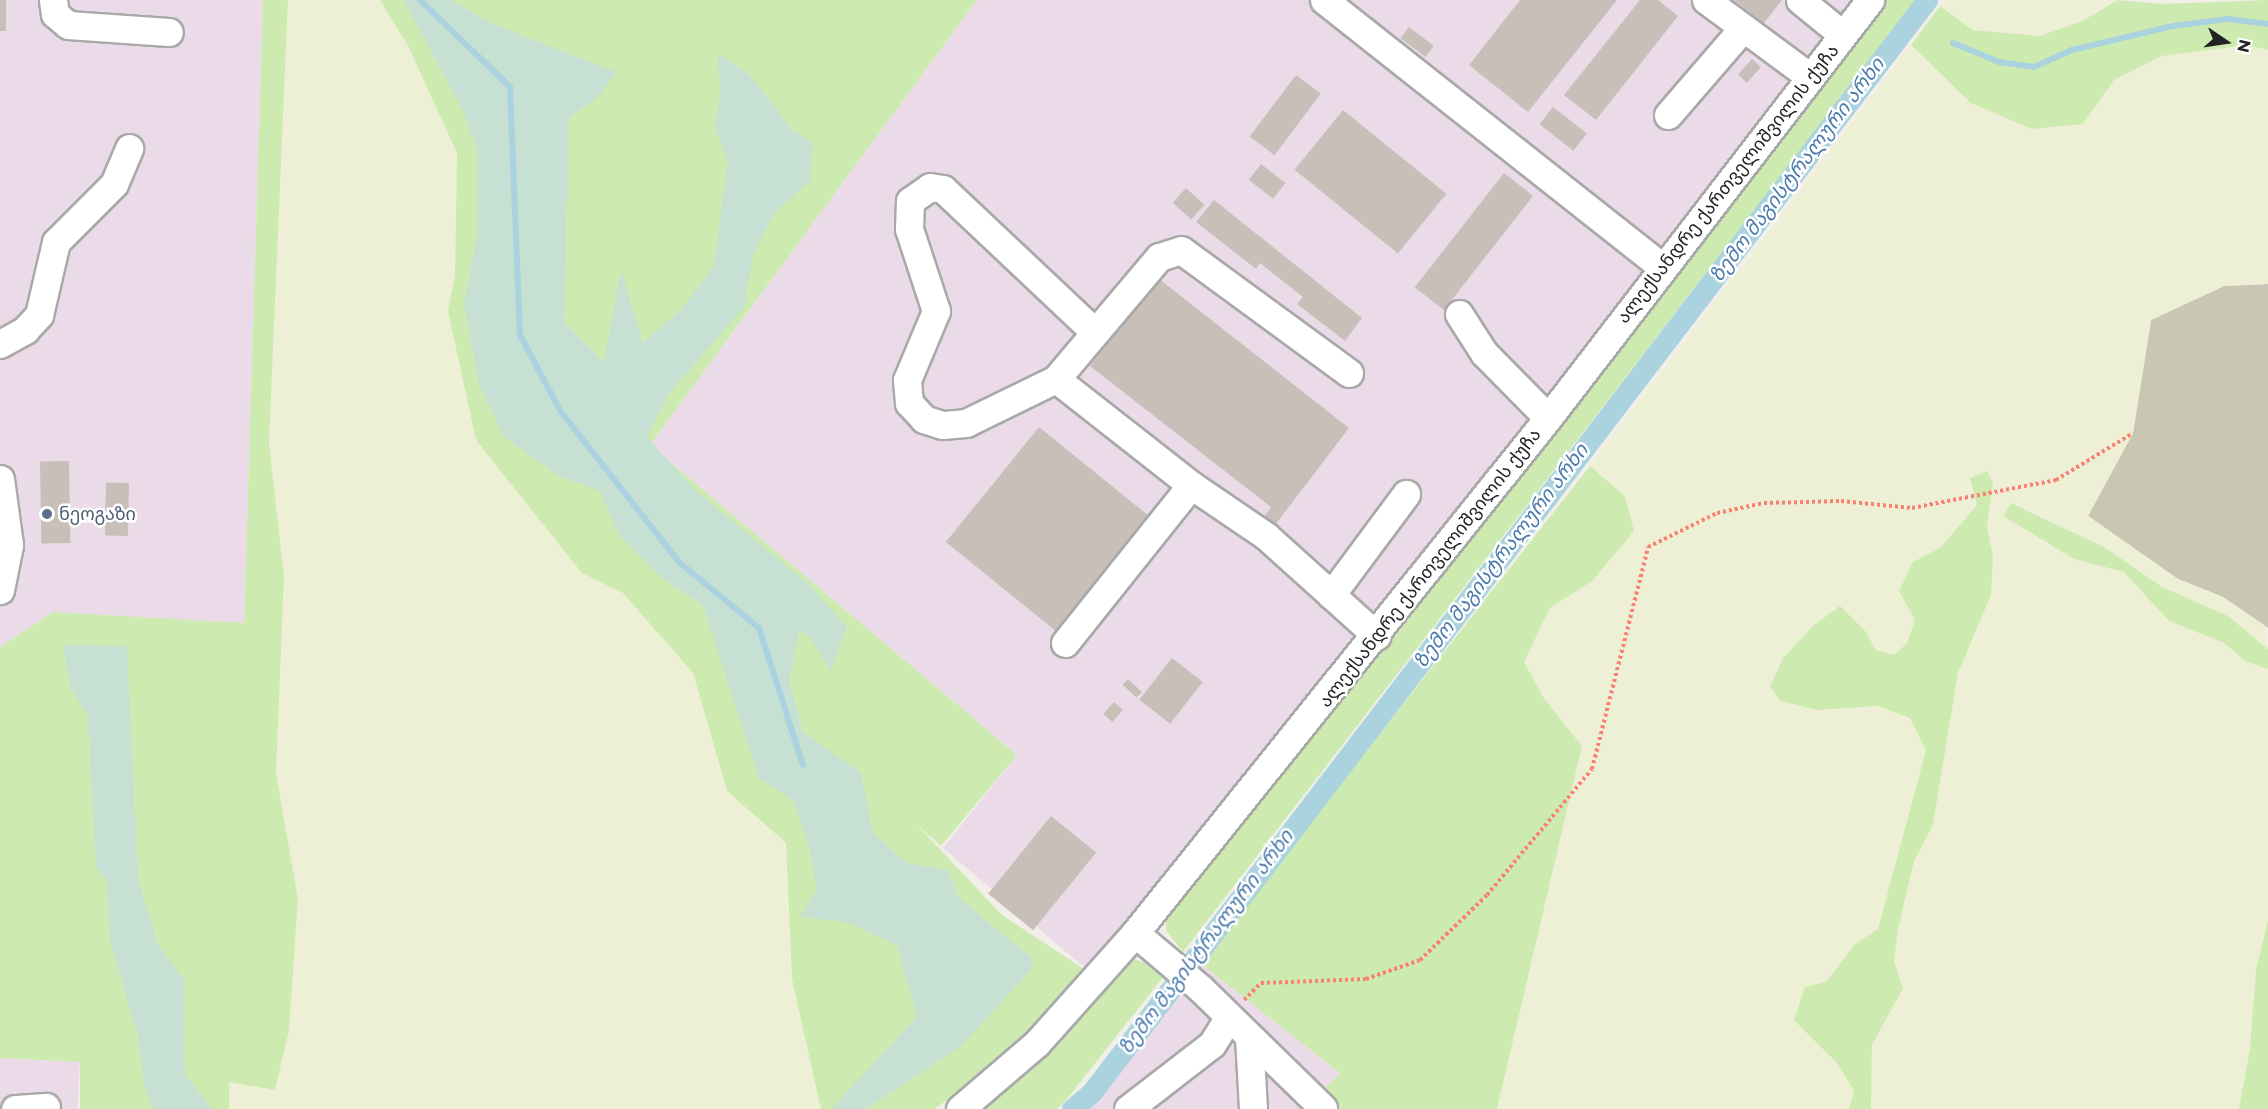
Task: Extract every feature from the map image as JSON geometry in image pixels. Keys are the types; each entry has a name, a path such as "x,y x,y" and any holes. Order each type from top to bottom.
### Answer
{"street":[{"path":"53,0 55,14 68,25 169,32"},
{"path":"1324,0 1663,267"},
{"path":"1706,0 1810,77"},
{"path":"1800,0 1843,35"},
{"name":"ალექსანდრე ქართველიშვილის ქუჩა","path":"960,1109 995,1084 1145,940 1377,636 1870,0"},
{"path":"1668,115 1743,28"},
{"path":"0,344 26,330 39,315 56,242 114,184 129,148"},
{"path":"1095,332 943,189 930,187 910,201 909,229 936,311 906,380 909,403 933,422 966,423 1056,379 1159,257 1181,250 1349,373"},
{"path":"1460,314 1484,353 1548,418"},
{"path":"1056,379 1191,485 1266,536 1377,636"},
{"path":"0,479 9,545 0,591"},
{"path":"1065,643 1191,485"},
{"path":"1331,595 1406,494"},
{"path":"1145,940 1200,988 1323,1108"},
{"path":"1128,1109 1212,1044 1229,1017"},
{"path":"1249,1037 1253,1109"},
{"path":"15,1109 46,1107"}],"path":[{"path":"1229,1017 1260,983 1366,979 1420,960 1487,895 1592,769 1648,547 1717,513 1764,503 1840,501 1912,508 2056,480 2133,433"}],"shaded area":[{"path":"0,0 263,0 244,624 53,612 0,647"},
{"path":"288,0 380,0 408,46 457,153 455,275 448,311 582,573 623,592 693,673 727,791 786,843 792,979 821,1109 229,1109 228,1082 275,1089 298,899 276,773 284,576 269,444"},
{"path":"404,0 452,0 490,23 616,72 599,96 569,118 564,322 604,362 621,270 643,343 681,310 714,266 728,160 715,129 720,93 718,53 750,75 791,129 813,143 810,181 774,213 753,256 744,307 667,396 647,437 694,489 809,585 847,627 831,671 811,638 799,630 789,681 803,732 861,773 873,833 907,863 948,870 958,897 1034,960 1031,970 960,1047 866,1109 831,1109 917,1017 897,945 846,922 800,917 817,890 810,849 793,800 759,778 703,605 662,578 618,534 600,491 559,476 504,437 479,384 464,304 477,237 477,150 464,113"},
{"path":"977,0 1870,0 1096,977 943,848 1017,755 650,445"},
{"path":"1945,0 2118,0 2082,21 2040,36 1973,30 1940,6"},
{"path":"1911,45 1972,103 2083,124 2114,80 2162,56 2247,45 2268,50 2268,284 2224,286 2151,320 2133,433 2088,516 2178,579 2223,597 2264,625 2268,649 2228,616 2162,587 2104,547 2029,510 2003,516 2048,545 2124,572 2169,621 2224,643 2245,661 2268,669 2268,920 2256,969 2250,1048 2239,1109 1871,1109 1872,1045 1903,988 1894,961 1898,929 1914,861 1933,825 1958,673 1991,595 1993,557 1987,526 1993,484 1970,478 1977,505 1940,548 1913,562 1899,591 1915,620 1907,643 1894,655 1876,650 1866,632 1814,625 1783,658 1770,685 1780,701 1797,706 1818,710 1878,706 1910,718 1926,750 1878,929 1855,945 1795,1019 1838,1064 1854,1091 1849,1109 1497,1109 1582,746 1545,700 1524,662 1550,608 1592,581 1625,496 1590,466"},
{"path":"2268,284 2268,628 2223,597 2178,579 2088,516 2133,433 2151,320 2224,286"},
{"path":"63,645 127,646 138,877 157,943 184,980 185,1074 212,1109 154,1109 144,1084 138,1037 110,941 107,881 96,867 88,716 70,687"},
{"path":"1200,963 1341,1074 1298,1109 1088,1109"},
{"path":"0,1058 80,1062 77,1109 0,1109"}],"green space":[{"path":"263,0 288,0 269,444 284,576 276,773 298,899 289,1030 275,1090 229,1082 229,1109 80,1109 80,1062 0,1058 0,647 53,612 244,623"},
{"path":"380,0 977,0 650,445 1017,755 941,846 917,825 1002,915 1084,969 1007,1060 934,1109 821,1109 792,979 786,843 727,791 693,673 623,593 582,573 476,440 448,311 455,275 457,153 408,46"},
{"path":"1886,0 1916,0 1183,952 1166,931 1166,917 1402,628 1822,76"},
{"path":"2118,0 2160,4 2268,0 2268,50 2247,45 2162,56 2114,80 2083,124 2032,129 1971,103 1911,45 1940,6 1973,30 2040,36 2082,21"},
{"path":"1590,466 1625,496 1634,531 1592,581 1550,608 1524,662 1545,700 1582,746 1497,1109 1298,1109 1341,1074 1200,963"},
{"path":"1987,471 1993,483 1987,526 1993,557 1991,595 1958,673 1933,825 1914,861 1898,929 1894,961 1903,988 1872,1045 1871,1109 1849,1109 1854,1091 1838,1064 1794,1020 1805,987 1826,982 1855,944 1878,929 1926,750 1910,718 1878,706 1817,710 1780,701 1770,686 1783,658 1814,625 1840,606 1866,632 1876,650 1894,655 1907,643 1915,620 1899,591 1913,562 1940,548 1977,505 1970,478"},
{"path":"2011,503 2104,547 2162,587 2228,616 2268,649 2268,669 2245,661 2224,643 2169,621 2124,572 2074,559 2003,516"},
{"path":"2268,920 2268,1109 2239,1109 2250,1048 2256,969"},
{"path":"1134,959 1168,971 1062,1105 1056,1109 972,1109 1032,1062"}],"building":[{"path":"0,0 6,0 6,31 0,31"},
{"path":"1520,0 1617,0 1528,112 1469,65"},
{"path":"1640,0 1658,0 1678,16 1596,120 1564,95"},
{"path":"1734,0 1782,0 1764,23"},
{"path":"1409,27 1434,46 1425,57 1401,38"},
{"path":"1752,59 1761,67 1747,83 1738,75"},
{"path":"1296,75 1321,94 1274,155 1250,136"},
{"path":"1553,107 1587,133 1573,151 1539,124"},
{"path":"1343,110 1446,194 1398,254 1295,170"},
{"path":"1261,164 1285,183 1273,199 1249,180"},
{"path":"1504,173 1533,196 1444,310 1415,287"},
{"path":"1186,188 1205,205 1191,220 1173,203"},
{"path":"1214,200 1362,318 1345,341 1297,304 1303,297 1260,263 1256,269 1196,222"},
{"path":"1158,278 1349,428 1272,529 1261,521 1271,507 1090,366"},
{"path":"1039,427 1155,521 1062,636 946,542"},
{"path":"69,461 70,543 41,543 40,462"},
{"path":"106,483 129,483 128,536 105,536"},
{"path":"1172,658 1203,682 1170,724 1139,700"},
{"path":"1128,679 1142,692 1136,698 1123,685"},
{"path":"1114,702 1123,710 1112,722 1103,714"},
{"path":"1051,816 1096,853 1033,930 988,894"}],"waterway":[{"path":"420,0 510,87 520,335 561,412 680,563 759,628 803,765"},
{"name":"ზემო მაგისტრალური არხი","path":"1072,1109 1092,1092 1927,0"},
{"path":"1953,43 1999,62 2034,67 2072,50 2173,26 2228,19 2268,24"}],"place":[{"name":"ნეოგაზი","path":"47,514"}]}
